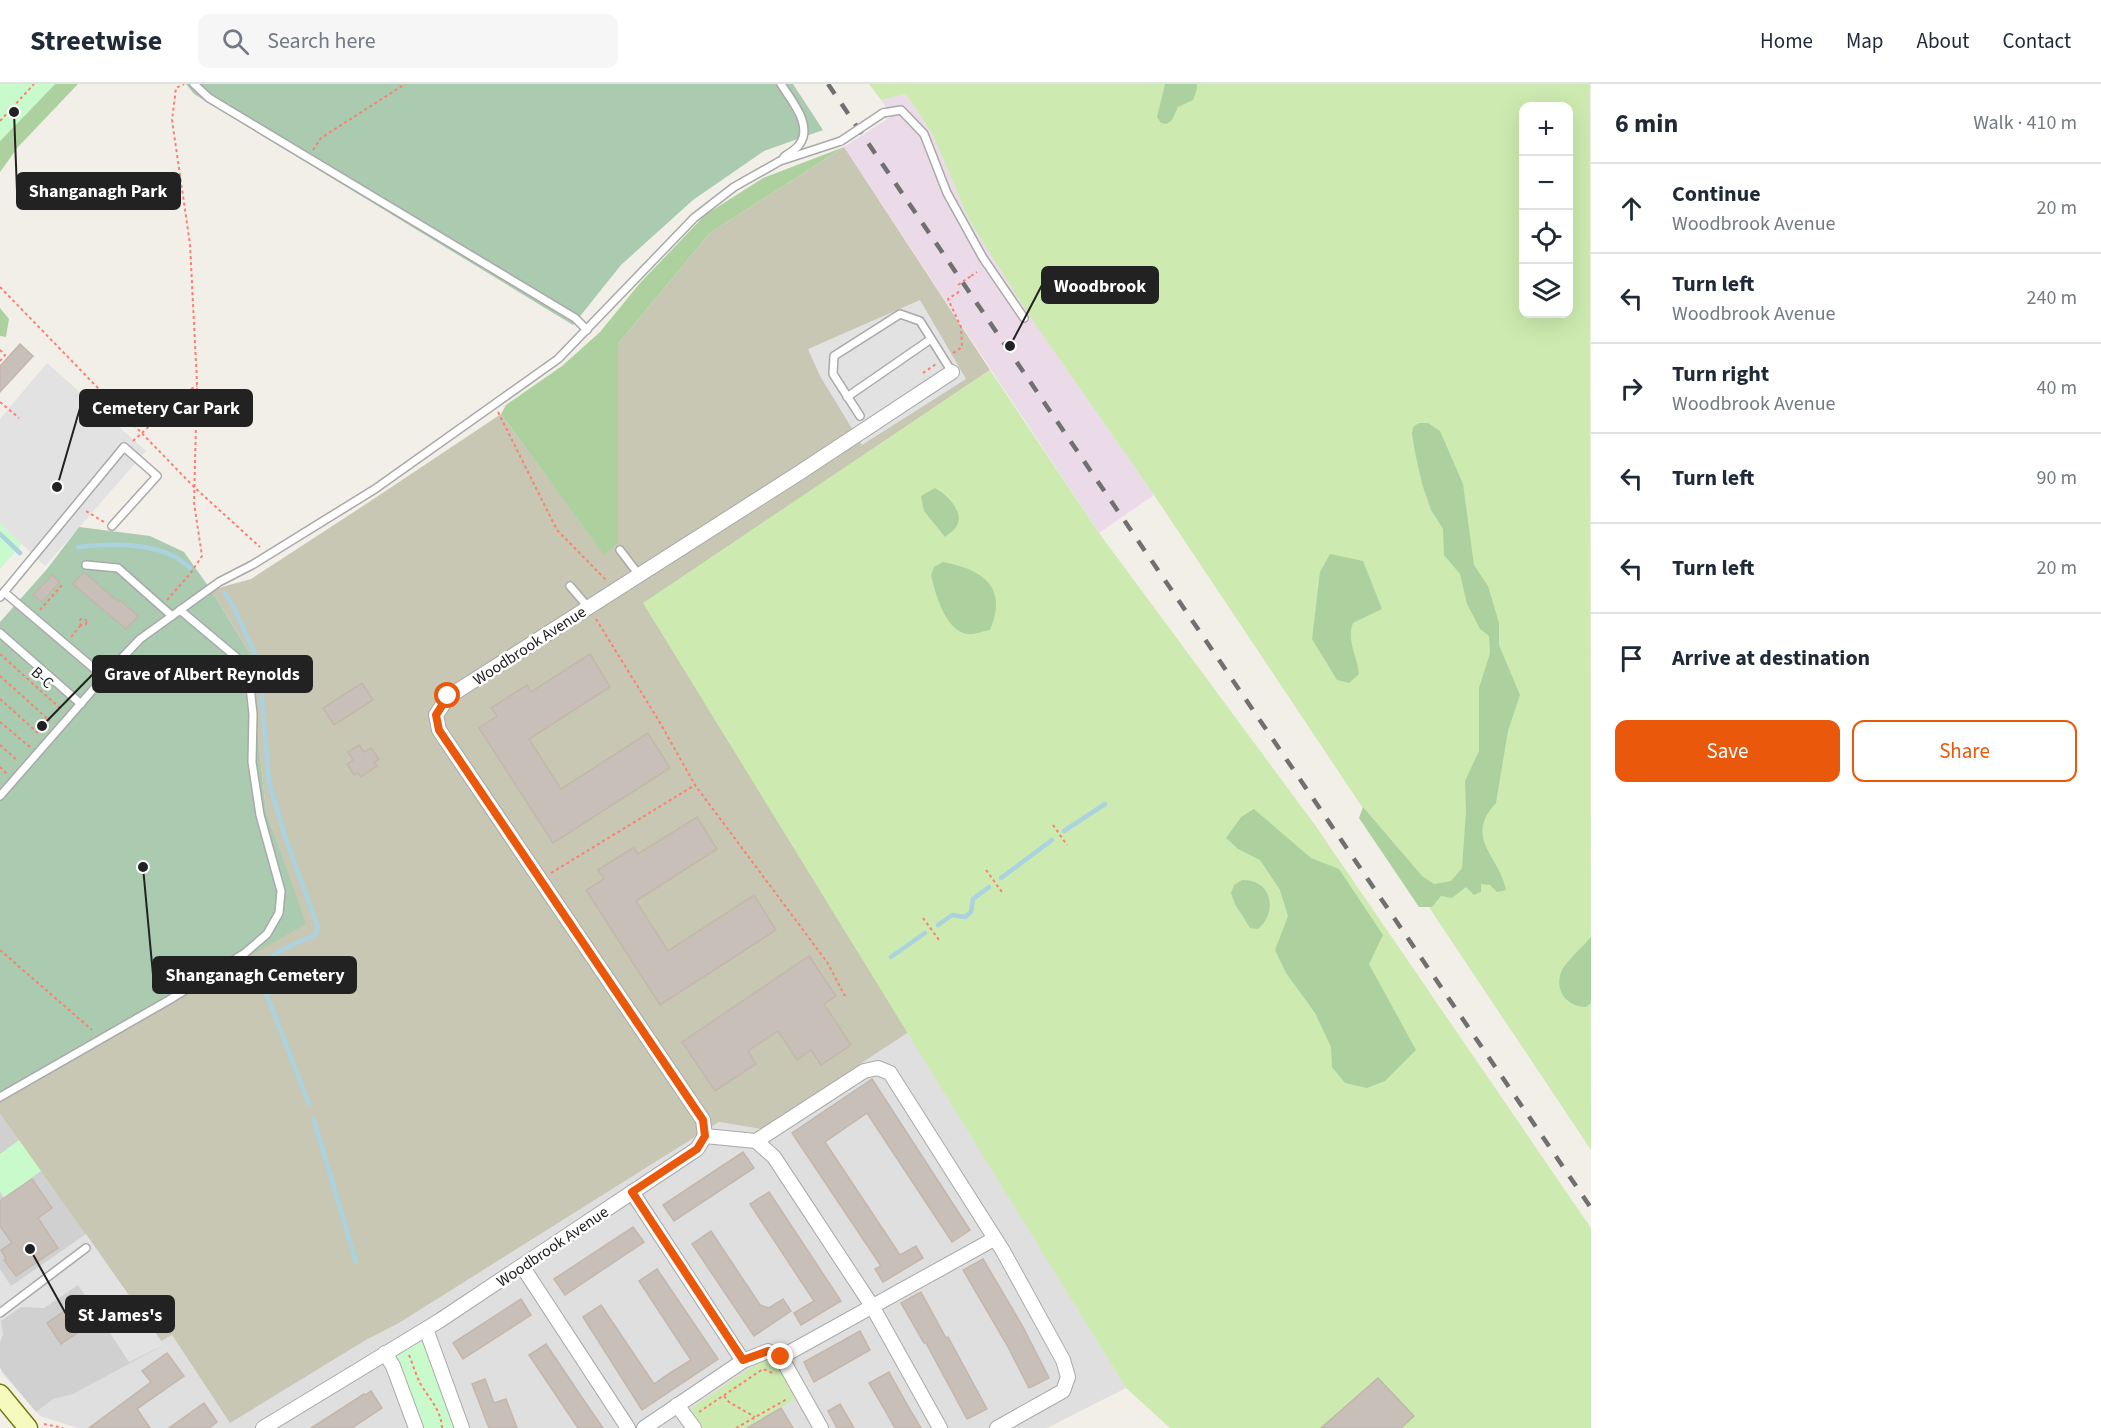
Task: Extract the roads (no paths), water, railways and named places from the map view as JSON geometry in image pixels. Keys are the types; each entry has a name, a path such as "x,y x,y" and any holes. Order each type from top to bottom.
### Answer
{"main road":[{"path":"0,1394 28,1428"}],"street":[{"name":"Woodbrook Avenue","path":"263,1428 426,1329 522,1266 697,1149 705,1136 703,1120 439,730 436,715 448,696 952,372"},
{"path":"756,1141 864,1071 878,1068 890,1073 994,1239 1063,1360 1068,1377 1063,1391 997,1428"},
{"path":"705,1136 756,1141 774,1157 872,1306 940,1428"},
{"path":"632,1192 743,1360"},
{"path":"781,1357 994,1239"},
{"path":"522,1266 628,1428"},
{"path":"426,1329 462,1428"},
{"path":"644,1428 743,1360 768,1351 781,1357 821,1428"},
{"path":"384,1353 393,1366 416,1428"},
{"path":"677,1405 691,1424"}],"lane":[{"path":"194,84 209,98 576,318 587,330"},
{"path":"0,796 140,639 219,582 252,566 375,489 558,359 694,218 734,187 780,161 800,144 804,130 797,109 781,84"},
{"path":"780,161 841,141 883,113 901,110 924,134 947,193 983,258 1024,318"},
{"path":"860,416 832,374 834,356 900,314 920,321 952,372"},
{"path":"847,397 931,339"},
{"path":"104,677 2,595 124,447 157,476 112,526"},
{"path":"620,550 639,575"},
{"path":"86,565 118,568 172,616"},
{"path":"570,586 588,607"},
{"path":"0,1097 159,1006 245,953 267,934 279,913 281,891 260,814 252,762 253,714 249,676 242,662 180,610"},
{"path":"0,633 81,704"},
{"path":"0,1313 86,1248"}],"waterway":[{"path":"0,534 20,553"},
{"path":"78,547 122,545 152,548 179,559 190,568"},
{"path":"225,593 259,663 269,782 286,840 318,927 315,935 275,954 261,964 257,970 309,1104"},
{"path":"1064,831 1105,804"},
{"path":"1001,878 1052,840"},
{"path":"938,925 952,915 965,917 971,912 973,899 989,887"},
{"path":"891,957 925,933"},
{"path":"314,1120 356,1262"}],"railway":[{"path":"828,84 1591,1208"}],"place":[{"name":"Shanganagh Park","path":"14,112"},
{"name":"Woodbrook","path":"1010,346"},
{"name":"Cemetery Car Park","path":"57,487"},
{"name":"Grave of Albert Reynolds","path":"42,726"},
{"name":"Shanganagh Cemetery","path":"143,867"},
{"name":"St James's","path":"30,1249"}]}
